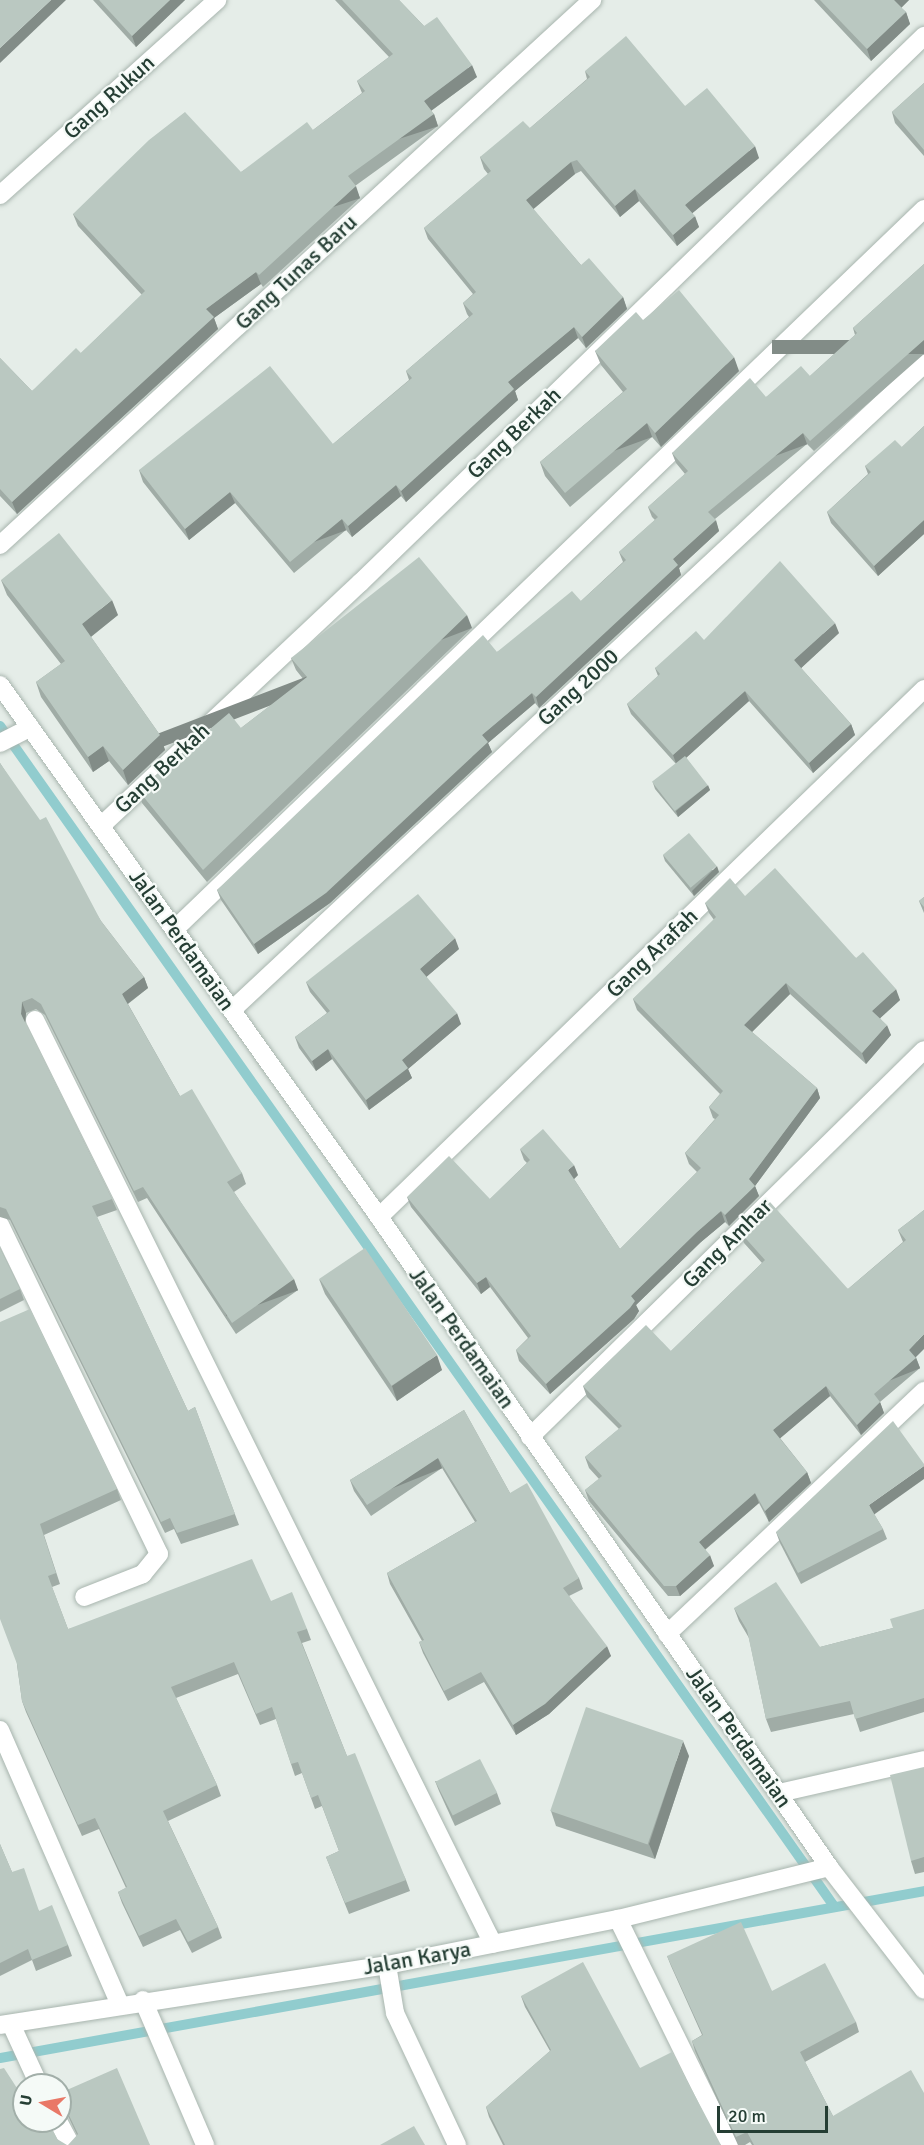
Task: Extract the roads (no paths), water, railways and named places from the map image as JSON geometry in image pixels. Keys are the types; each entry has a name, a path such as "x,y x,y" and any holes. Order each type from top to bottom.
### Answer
{"street":[{"name":"Gang Rukun","path":"0,195 217,0"},
{"name":"Gang Tunas Baru","path":"0,545 592,0"},
{"name":"Gang Berkah","path":"101,826 924,36"},
{"path":"175,929 924,209"},
{"name":"Gang 2000","path":"232,1010 924,364"},
{"name":"Jalan Perdamaian","path":"0,685 379,1217 829,1868 865,1911 924,1990"},
{"name":"Gang Arafah","path":"379,1217 924,689"},
{"path":"0,743 30,728"},
{"path":"35,1020 493,1944"},
{"name":"Gang Amhar","path":"530,1437 924,1050"},
{"path":"0,1225 159,1554 143,1575 84,1597"},
{"path":"20,1315 40,1305"},
{"path":"667,1634 924,1391"},
{"path":"0,1730 119,2004"},
{"path":"779,1793 924,1760"},
{"name":"Jalan Karya","path":"9,2029 143,2000 388,1972 493,1944 618,1919 829,1868"},
{"path":"618,1919 636,1965 729,2145"},
{"path":"388,1972 395,2013 457,2145"},
{"path":"143,2000 205,2145"},
{"path":"9,2029 32,2073"}],"waterway":[{"path":"0,726 834,1906"},
{"path":"0,2058 924,1891"}]}
